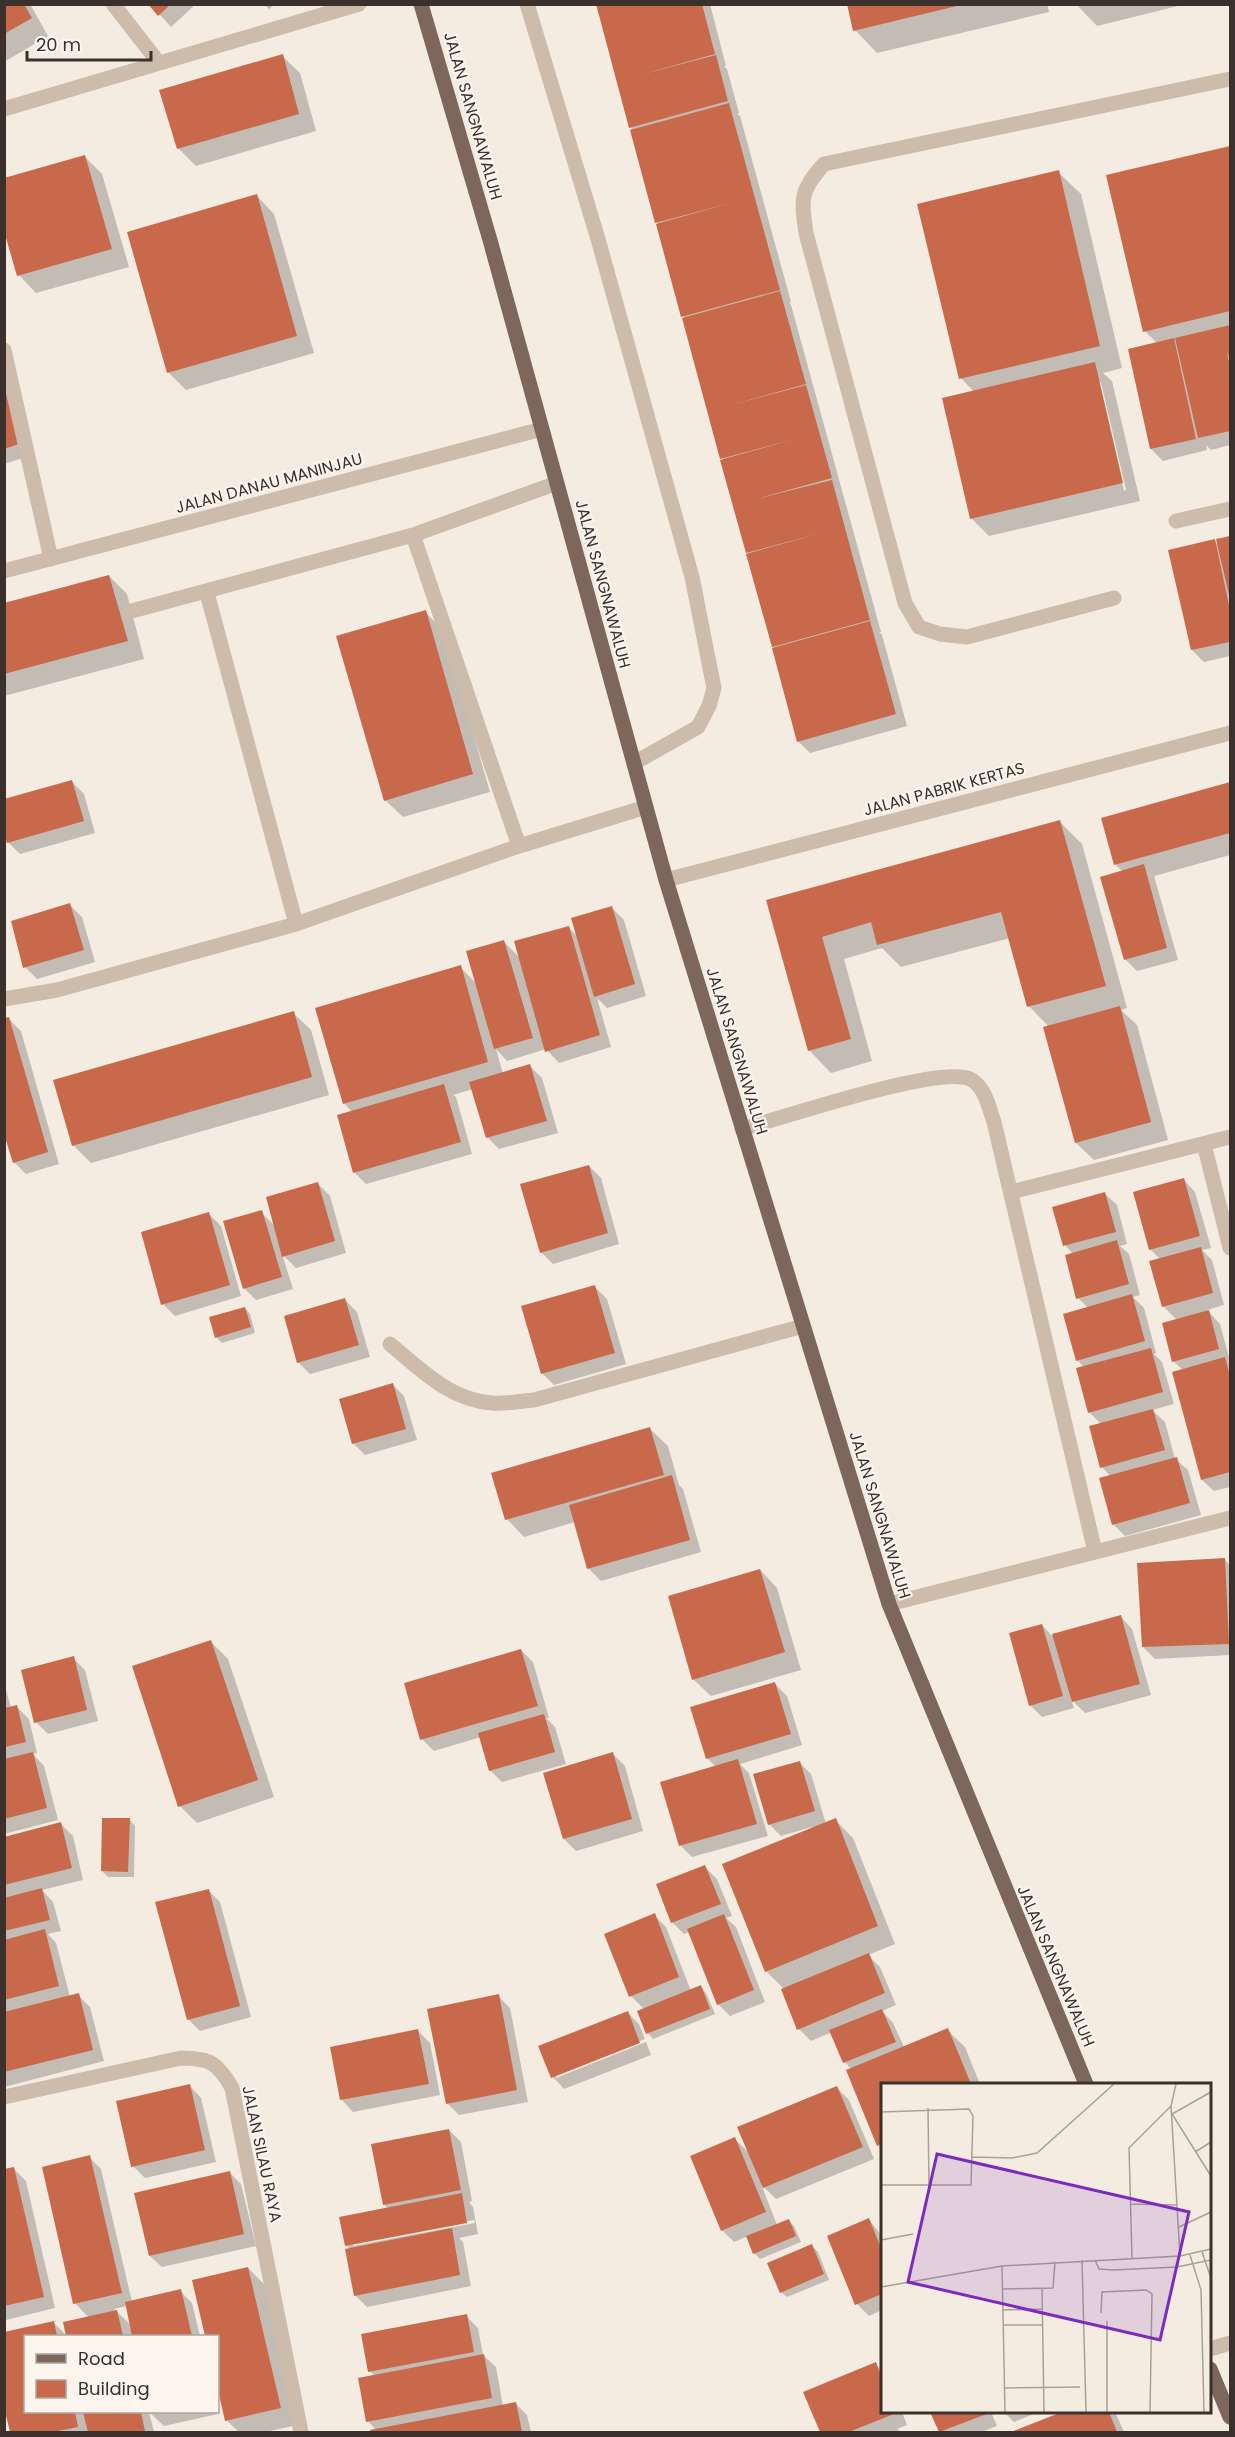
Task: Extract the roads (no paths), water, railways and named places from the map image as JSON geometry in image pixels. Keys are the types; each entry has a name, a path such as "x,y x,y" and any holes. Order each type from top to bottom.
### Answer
{"main road":[{"name":"JALAN SANGNAWALUH","path":"421,4 490,240 666,880 888,1604 1085,2083"},
{"path":"1211,2374 1230,2417"}],"street":[{"path":"113,4 159,63"},
{"path":"4,109 359,4"},
{"path":"527,4 598,239 686,555 714,688 709,706 698,727 634,763"},
{"path":"1114,598 967,637 940,634 919,627 905,603 806,233 802,203 808,182 824,164 1230,79"},
{"path":"4,350 51,559"},
{"name":"JALAN DANAU MANINJAU","path":"4,571 542,429"},
{"path":"128,612 413,535 557,483"},
{"path":"1176,521 1230,509"},
{"path":"413,535 519,846"},
{"path":"207,592 296,924"},
{"name":"JALAN PABRIK KERTAS","path":"666,880 1230,733"},
{"path":"4,999 57,990 296,924 519,846 646,807"},
{"path":"742,1129 917,1080 957,1076 970,1079 981,1088 994,1122 1095,1552"},
{"path":"1011,1192 1230,1137"},
{"path":"1204,1144 1230,1248"},
{"path":"390,1344 439,1385 466,1398 493,1403 534,1400 803,1326"},
{"path":"888,1604 1230,1518"},
{"name":"JALAN SILAU RAYA","path":"4,2097 181,2058 201,2058 213,2063 224,2073 232,2088 301,2433"},
{"path":"1211,2348 1230,2343"}]}
